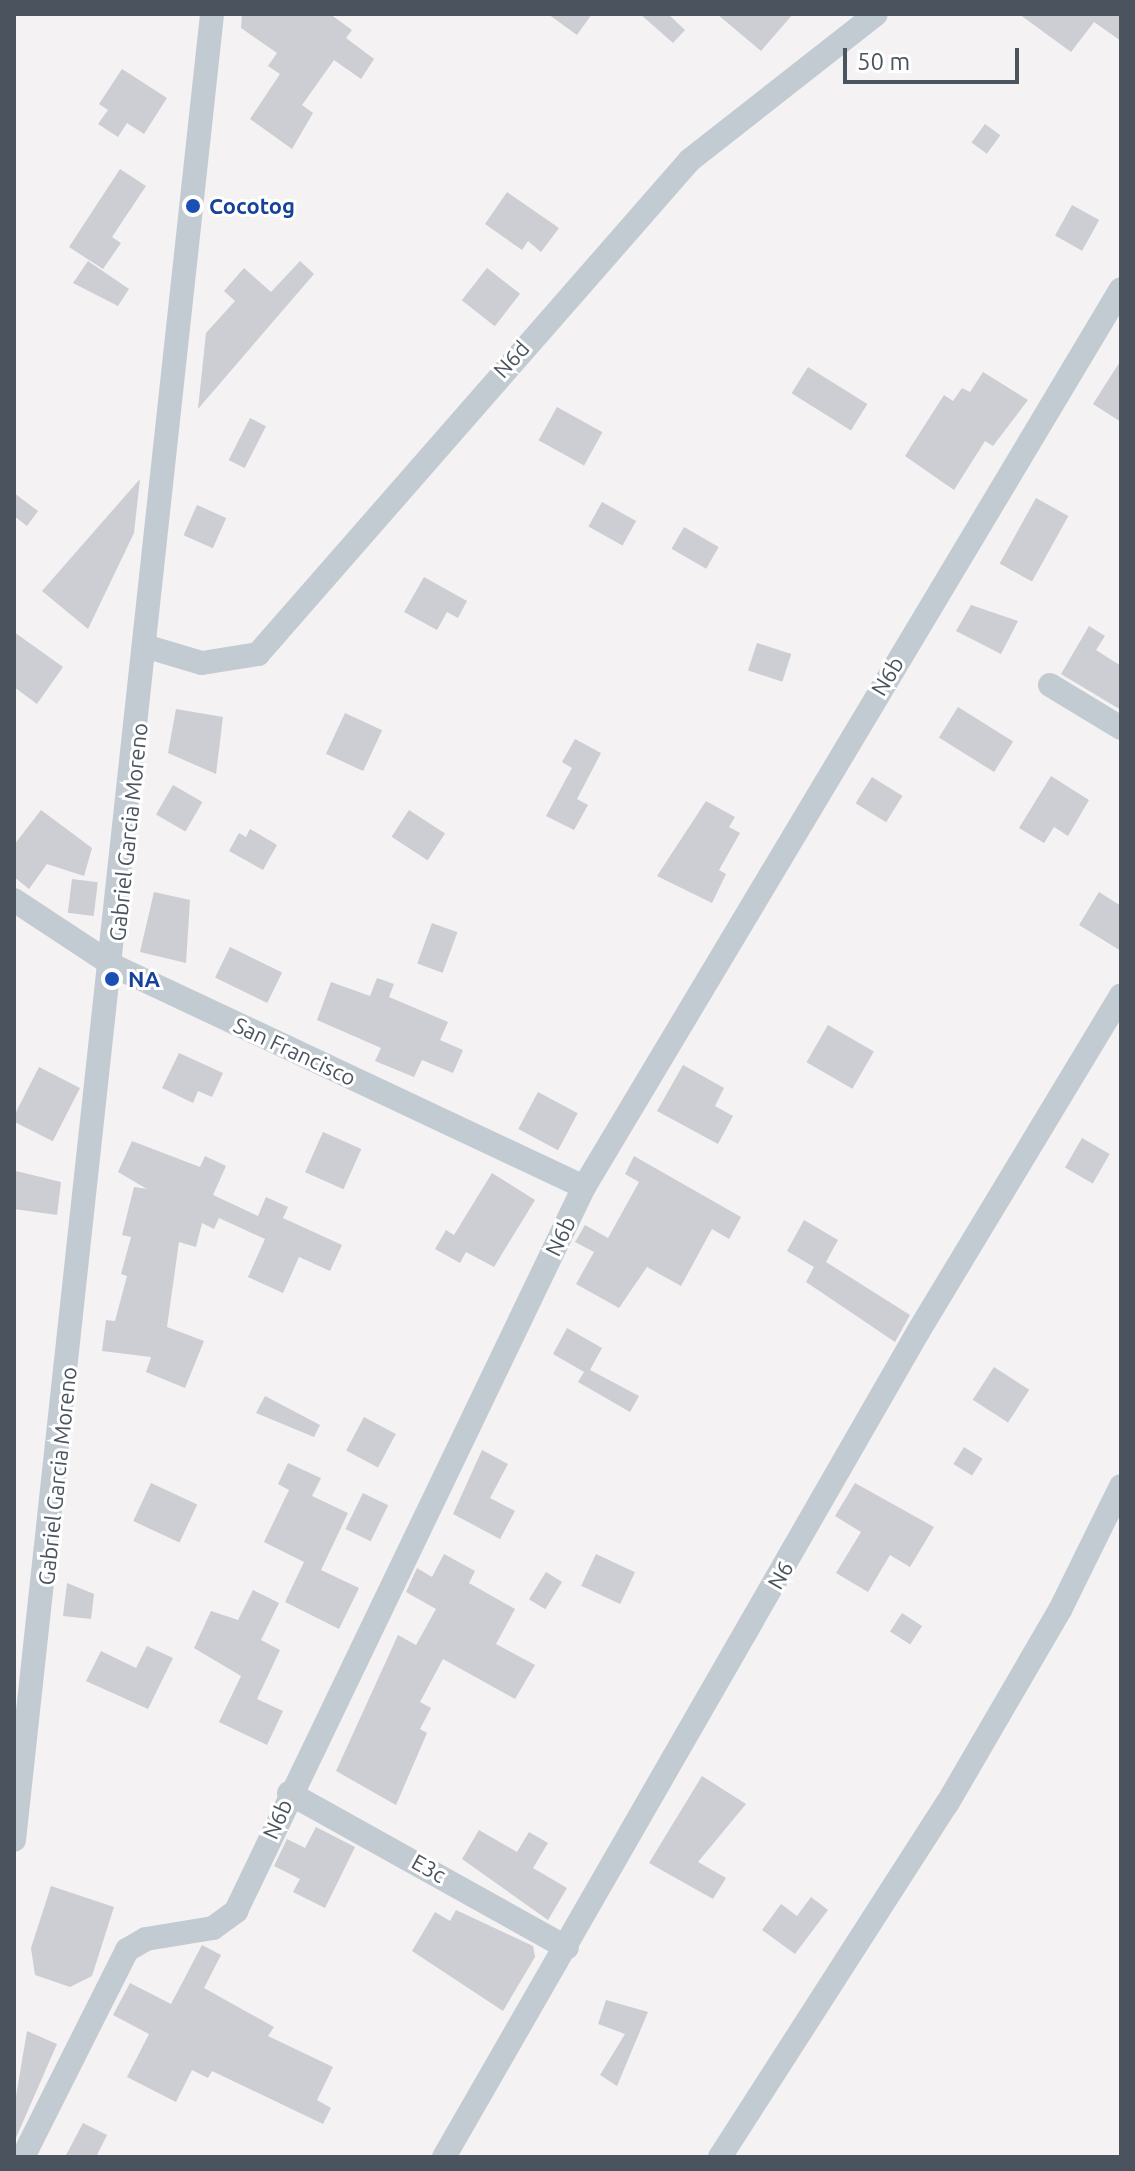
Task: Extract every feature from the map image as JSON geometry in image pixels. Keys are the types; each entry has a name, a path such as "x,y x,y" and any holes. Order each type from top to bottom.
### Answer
{"street":[{"name":"Gabriel Garcia Moreno","path":"14,1840 114,966 212,14"},
{"name":"N6d","path":"148,647 202,663 258,654 690,160 876,14"},
{"name":"N6b","path":"23,2157 127,1950 146,1939 213,1928 236,1911 289,1793 584,1187 1121,289"},
{"path":"1050,685 1121,728"},
{"name":"San Francisco","path":"14,900 114,966 584,1187"},
{"name":"N6","path":"444,2157 567,1948 918,1332 1121,996"},
{"path":"720,2157 947,1804 1060,1610 1121,1486"},
{"name":"E3c","path":"289,1793 567,1948"}],"building":[{"path":"242,14 330,14 352,30 346,38 374,59 361,79 334,60 302,105 313,113 292,149 250,119 280,74 268,66 277,53 241,28"},
{"path":"548,14 592,14 577,35"},
{"path":"640,14 668,14 685,30 673,43"},
{"path":"717,14 793,14 761,51"},
{"path":"1019,14 1121,14 1121,41 1094,22 1071,52"},
{"path":"122,69 167,98 144,134 127,123 118,137 98,124 108,110 99,104"},
{"path":"985,124 1000,135 987,154 971,143"},
{"path":"120,169 146,186 112,237 121,243 103,269 69,247"},
{"path":"507,192 559,228 541,252 528,241 522,250 485,224"},
{"path":"1072,205 1099,220 1082,251 1055,236"},
{"path":"88,261 129,289 118,306 73,283"},
{"path":"300,261 314,274 198,409 206,333 235,301 224,291 244,268 271,292"},
{"path":"487,268 520,294 495,326 462,300"},
{"path":"1121,360 1121,422 1093,404"},
{"path":"808,367 867,404 851,430 792,393"},
{"path":"983,372 1028,400 993,446 985,441 954,490 905,456 944,395 953,401 962,388 970,392"},
{"path":"557,407 602,432 584,465 539,440"},
{"path":"250,418 266,426 245,468 229,460"},
{"path":"140,479 134,533 88,629 42,591"},
{"path":"14,493 38,511 27,526 14,516"},
{"path":"1036,498 1068,516 1032,582 1000,564"},
{"path":"602,502 636,521 623,545 588,526"},
{"path":"197,505 226,518 213,548 184,535"},
{"path":"684,527 719,547 706,569 672,549"},
{"path":"424,577 467,601 458,618 447,612 437,630 404,612"},
{"path":"971,605 1018,621 1001,654 956,631"},
{"path":"1089,626 1105,636 1096,650 1121,666 1121,710 1061,674"},
{"path":"14,632 63,667 37,704 14,687"},
{"path":"757,643 791,654 782,682 748,671"},
{"path":"958,707 1013,741 994,772 939,738"},
{"path":"176,709 223,717 216,774 168,753"},
{"path":"345,713 382,730 363,771 326,754"},
{"path":"575,739 601,753 577,799 588,805 574,830 546,816 572,768 562,762"},
{"path":"1051,776 1089,800 1068,836 1054,827 1044,843 1019,828"},
{"path":"872,777 903,796 886,822 856,803"},
{"path":"173,785 202,802 185,831 156,814"},
{"path":"706,801 735,817 729,827 740,833 719,870 726,874 712,903 657,876"},
{"path":"41,810 92,848 84,876 47,864 29,889 14,877 14,845"},
{"path":"409,810 445,833 428,860 392,837"},
{"path":"250,829 277,845 263,870 229,851 239,833 246,837"},
{"path":"72,879 98,882 94,916 68,913"},
{"path":"154,892 190,900 186,963 140,952"},
{"path":"1099,892 1121,906 1121,951 1079,925"},
{"path":"432,923 457,932 443,973 417,963"},
{"path":"230,947 282,972 267,1003 215,978"},
{"path":"377,978 394,984 389,997 448,1022 440,1040 463,1050 453,1073 422,1060 414,1077 375,1061 381,1048 317,1020 331,982 370,996"},
{"path":"828,1025 874,1052 852,1089 806,1062"},
{"path":"179,1053 223,1073 212,1097 198,1091 193,1103 162,1088"},
{"path":"683,1065 724,1088 715,1106 733,1116 718,1144 657,1111"},
{"path":"39,1067 80,1088 53,1141 14,1122"},
{"path":"538,1092 578,1113 558,1150 518,1129"},
{"path":"323,1132 361,1149 343,1189 305,1172"},
{"path":"1082,1138 1110,1154 1093,1183 1065,1167"},
{"path":"132,1141 200,1167 205,1156 226,1166 213,1195 258,1216 266,1197 288,1207 283,1218 342,1245 330,1271 299,1257 283,1293 248,1277 265,1239 219,1218 214,1229 202,1223 196,1247 179,1242 167,1327 204,1341 185,1388 146,1372 151,1357 102,1351 106,1320 115,1321 127,1276 121,1274 131,1237 122,1235 134,1187 147,1189 118,1172"},
{"path":"634,1156 741,1217 729,1239 712,1229 681,1286 647,1267 619,1308 576,1284 594,1252 575,1242 585,1225 608,1238 639,1182 625,1174"},
{"path":"16,1171 61,1182 57,1215 14,1209"},
{"path":"492,1173 535,1200 494,1267 466,1252 460,1263 435,1249 446,1230 454,1235"},
{"path":"804,1220 838,1240 826,1262 910,1315 895,1342 806,1282 814,1267 787,1251"},
{"path":"567,1328 602,1348 590,1370 639,1396 630,1412 578,1382 584,1372 553,1354"},
{"path":"994,1367 1029,1390 1008,1423 973,1400"},
{"path":"265,1396 320,1425 314,1437 256,1413"},
{"path":"364,1417 396,1434 378,1467 346,1451"},
{"path":"964,1447 983,1459 972,1476 953,1464"},
{"path":"482,1450 508,1464 490,1498 515,1511 500,1539 453,1514"},
{"path":"288,1463 321,1478 312,1496 348,1513 321,1570 359,1588 339,1629 285,1602 304,1562 264,1542 289,1490 278,1484"},
{"path":"151,1483 197,1505 179,1543 133,1521"},
{"path":"855,1483 934,1527 910,1567 890,1555 868,1592 836,1573 861,1532 835,1516"},
{"path":"363,1493 388,1505 371,1541 345,1529"},
{"path":"444,1554 475,1571 469,1583 515,1609 496,1644 535,1665 515,1699 443,1659 420,1702 431,1708 420,1729 427,1733 396,1805 336,1771 398,1635 416,1645 436,1609 406,1592 417,1568 432,1577"},
{"path":"596,1554 635,1572 620,1604 581,1586"},
{"path":"546,1572 562,1582 545,1609 529,1599"},
{"path":"67,1583 94,1594 91,1619 63,1616"},
{"path":"253,1590 279,1603 261,1640 280,1650 257,1699 283,1711 267,1745 219,1722 241,1676 194,1648 211,1611 238,1620"},
{"path":"902,1613 922,1626 910,1645 890,1631"},
{"path":"147,1646 173,1658 148,1709 86,1681 101,1651 136,1668"},
{"path":"702,1776 746,1804 698,1862 726,1878 713,1899 649,1863"},
{"path":"316,1827 355,1847 325,1908 293,1892 300,1879 274,1866 287,1839 305,1848"},
{"path":"479,1830 517,1852 529,1832 548,1843 533,1868 567,1888 548,1920 462,1859"},
{"path":"51,1886 114,1907 92,1976 70,1987 35,1975 31,1948"},
{"path":"811,1897 828,1910 795,1954 762,1930 781,1904 797,1916"},
{"path":"456,1910 533,1946 535,1957 503,2011 412,1951 435,1912 450,1921"},
{"path":"202,1945 221,1955 204,1988 274,2027 268,2036 333,2067 317,2100 331,2108 323,2124 212,2071 208,2078 192,2070 176,2102 127,2077 149,2034 113,2015 130,1983 171,2004"},
{"path":"606,2000 648,2012 617,2086 600,2075 625,2034 598,2024"},
{"path":"27,2031 57,2044 15,2140 14,2108"},
{"path":"83,2123 107,2135 96,2157 65,2157"}],"place":[{"name":"Cocotog","path":"193,206"},
{"name":"NA","path":"112,979"}]}
